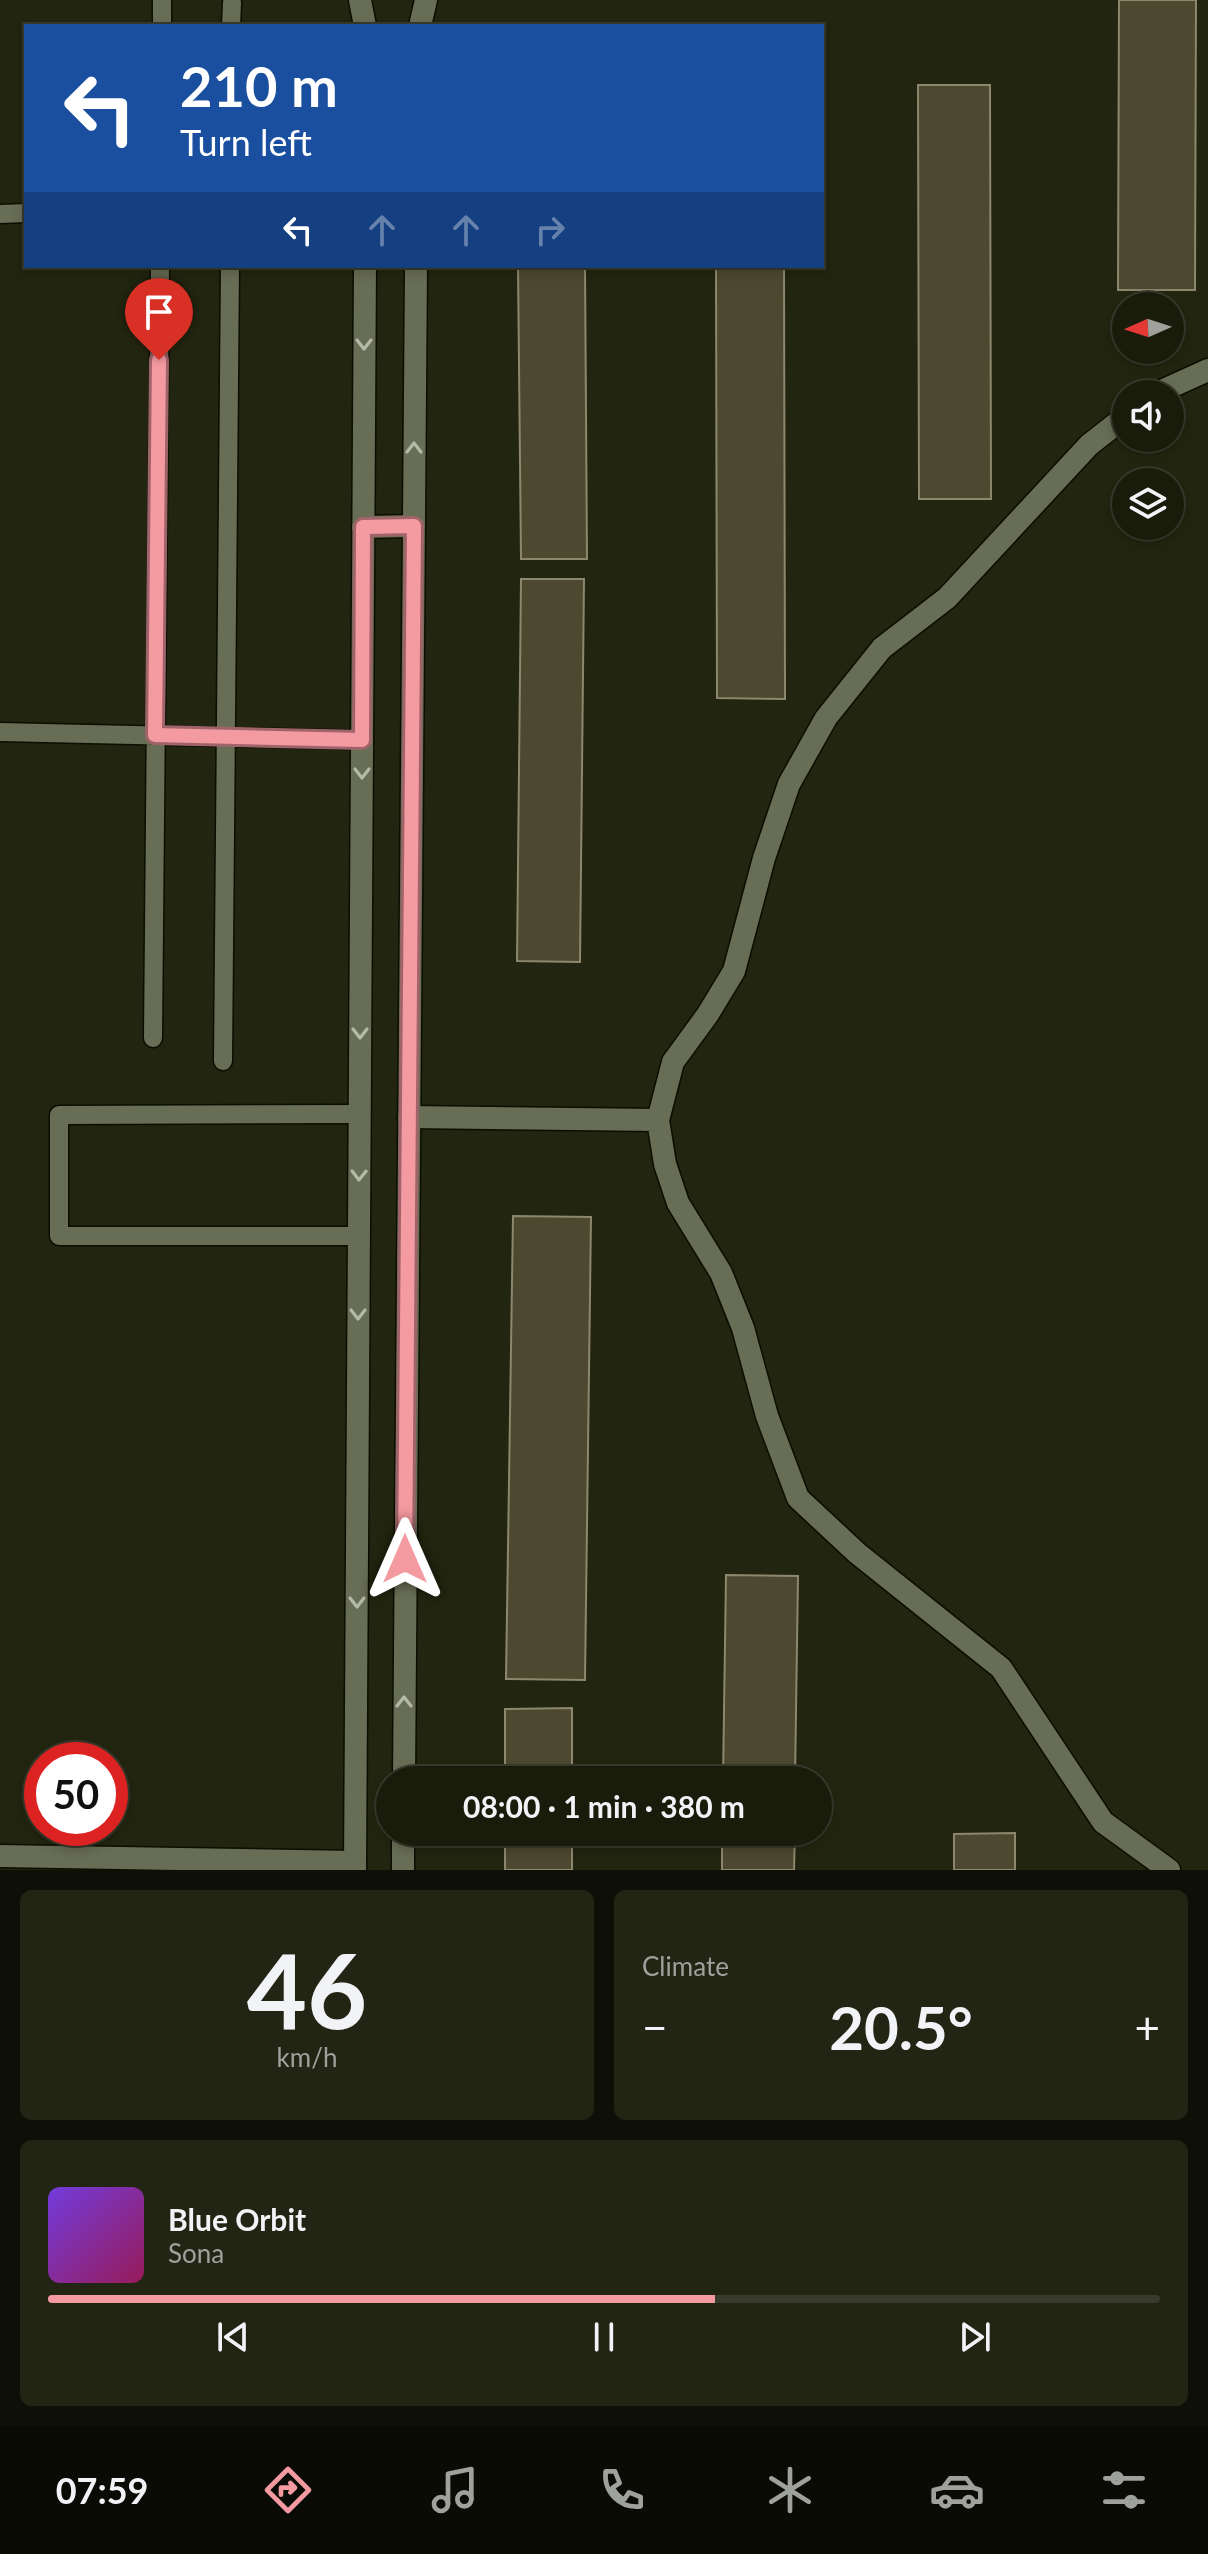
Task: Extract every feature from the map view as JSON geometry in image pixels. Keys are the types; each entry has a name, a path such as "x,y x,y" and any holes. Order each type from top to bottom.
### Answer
{"main road":[{"path":"360,0 365,24"},
{"path":"420,24 426,0"},
{"path":"0,1856 355,1866 365,268"},
{"path":"404,1766 416,268"},
{"path":"1184,381 1208,370"},
{"path":"1112,427 1089,445 947,598 882,648 826,718 789,784 764,858 734,971 673,1062 658,1120 665,1164 678,1203 721,1273 743,1328 767,1416 798,1498 857,1553 1001,1668 1103,1822 1169,1870"},
{"path":"363,527 414,526"},
{"path":"409,1117 658,1120"},
{"path":"403,1846 403,1870"}],"lane":[{"path":"162,0 162,24"},
{"path":"231,24 232,3"},
{"path":"0,214 24,213"},
{"path":"153,1038 160,268"},
{"path":"223,1061 230,268"},
{"path":"0,732 362,740"},
{"path":"359,1236 59,1236 59,1115 360,1114"}],"building":[{"path":"1119,0 1196,0 1195,290 1118,290"},
{"path":"918,85 990,85 991,499 919,499"},
{"path":"518,268 585,268 587,559 521,559"},
{"path":"716,268 784,268 785,699 717,698"},
{"path":"521,579 584,579 580,962 517,961"},
{"path":"513,1216 591,1217 585,1680 506,1679"},
{"path":"726,1575 798,1576 795,1766 723,1766"},
{"path":"572,1708 572,1766 505,1766 505,1709"},
{"path":"1015,1833 1015,1870 954,1870 954,1834"},
{"path":"505,1846 572,1846 572,1870 505,1870"},
{"path":"722,1846 795,1846 794,1870 722,1870"}],"route":[{"path":"159,360 155,735 362,740 363,527 414,526 405,1559"}]}
